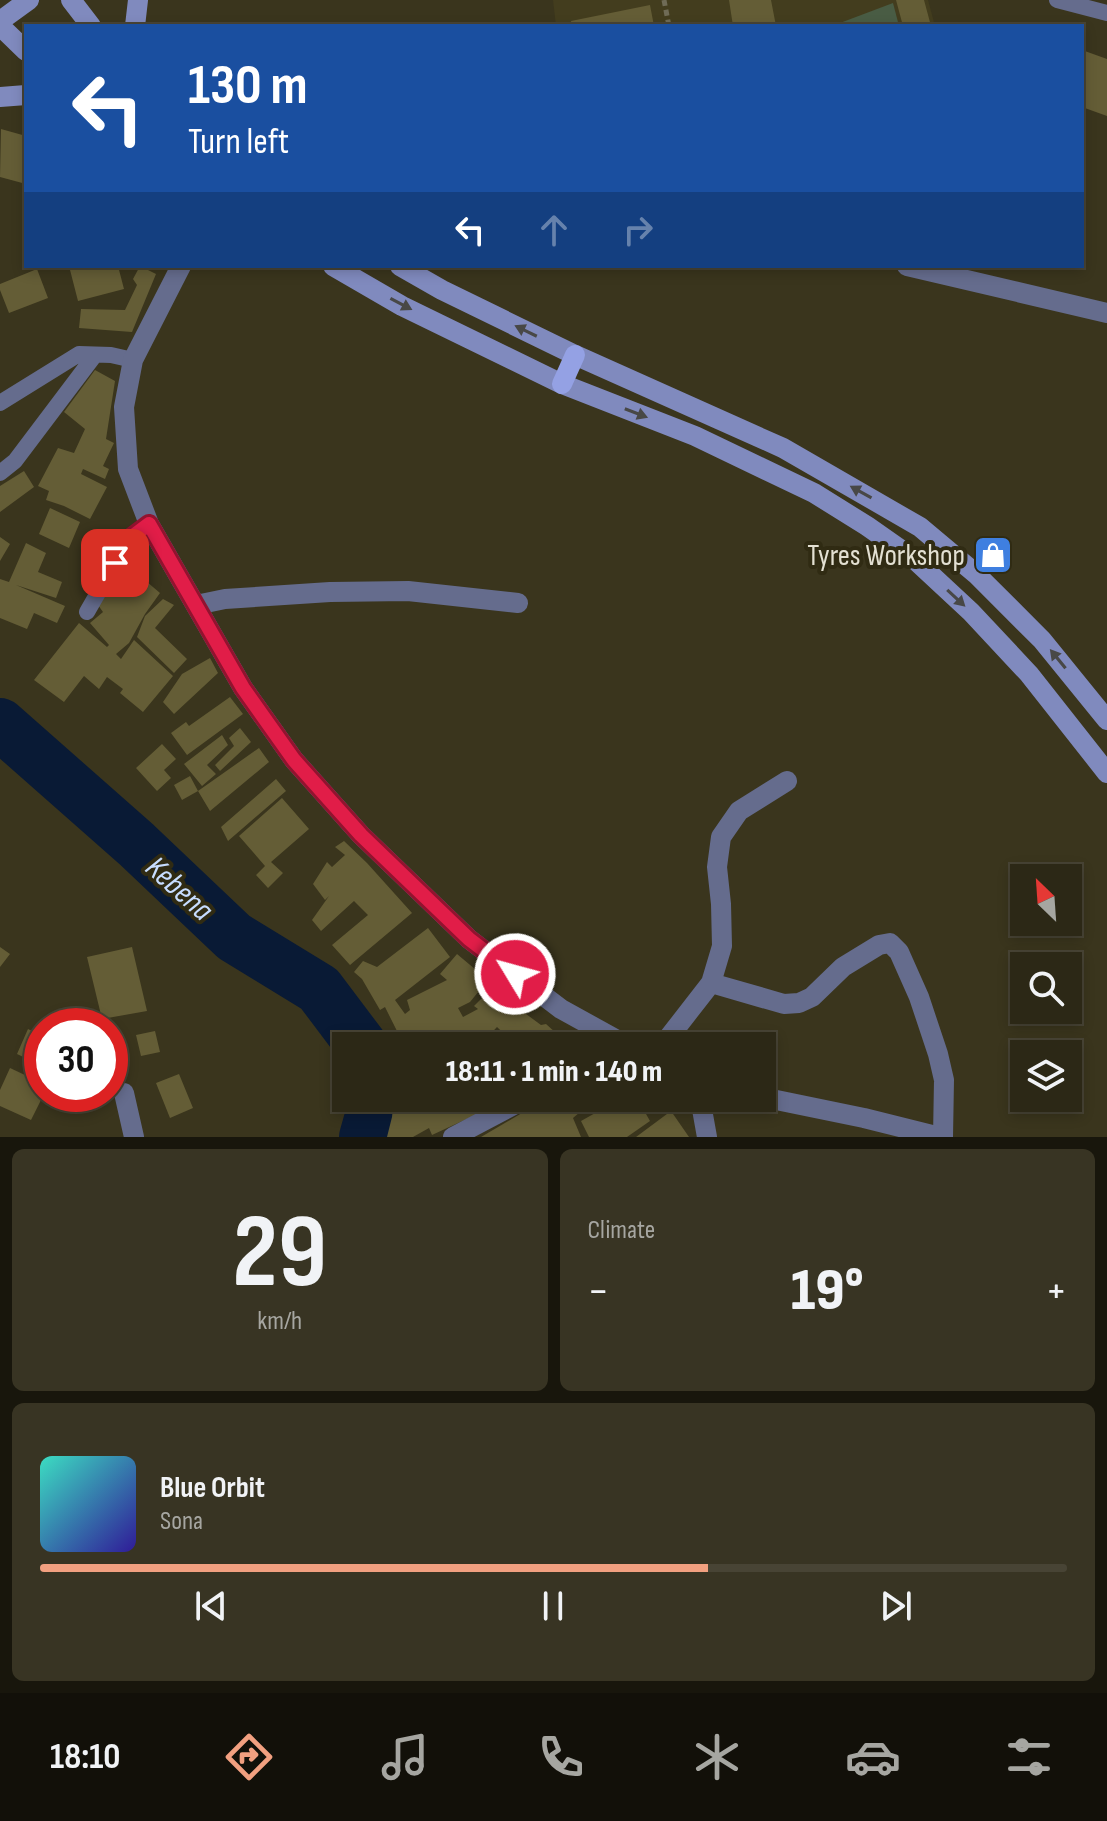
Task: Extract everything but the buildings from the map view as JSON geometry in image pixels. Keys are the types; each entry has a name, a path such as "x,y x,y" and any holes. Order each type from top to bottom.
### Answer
{"main road":[{"path":"24,49 0,24 29,0"},
{"path":"71,0 89,24"},
{"path":"135,24 138,0"},
{"path":"0,97 24,95"},
{"path":"336,268 402,306 562,384 695,436 814,493 867,526 914,559 971,612 1029,674 1107,773"},
{"path":"404,268 575,355 783,448 920,527 976,574 1042,640 1107,720"},
{"path":"562,384 575,355"}],"street":[{"path":"180,268 133,360 124,407 128,469 149,524 251,700 294,760 361,835 469,939 561,1009 601,1032"},
{"path":"916,268 1107,313"},
{"path":"196,605 225,599 330,592 408,591 518,603"},
{"path":"674,1032 711,983 722,946 717,867 721,837 739,811 787,781"},
{"path":"711,983 784,1004 799,1003 812,997 843,967 879,945 890,943 899,952 919,997 938,1054 944,1080 942,1137 776,1100"},
{"path":"128,1111 134,1137"},
{"path":"453,1137 500,1112"},
{"path":"703,1112 707,1137"}],"lane":[{"path":"1057,0 1107,13"},
{"path":"0,403 79,354 111,355 133,360"},
{"path":"0,473 15,461 95,355"},
{"path":"87,612 129,539 149,524"}],"path":[{"path":"664,0 669,24"}],"shaded area":[{"path":"553,0 928,0 934,24 556,24"}],"green space":[{"path":"893,3 898,24 837,24"}],"waterway":[{"name":"Kebena","path":"0,724 136,844 234,937 319,989 351,1032"},
{"name":"Kebena","path":"365,1137 372,1112"}],"place":[{"name":"Tyres Workshop","path":"993,555"}],"route":[{"path":"115,563 129,539 149,524 243,688 294,760 361,835 469,939 515,974"}]}
